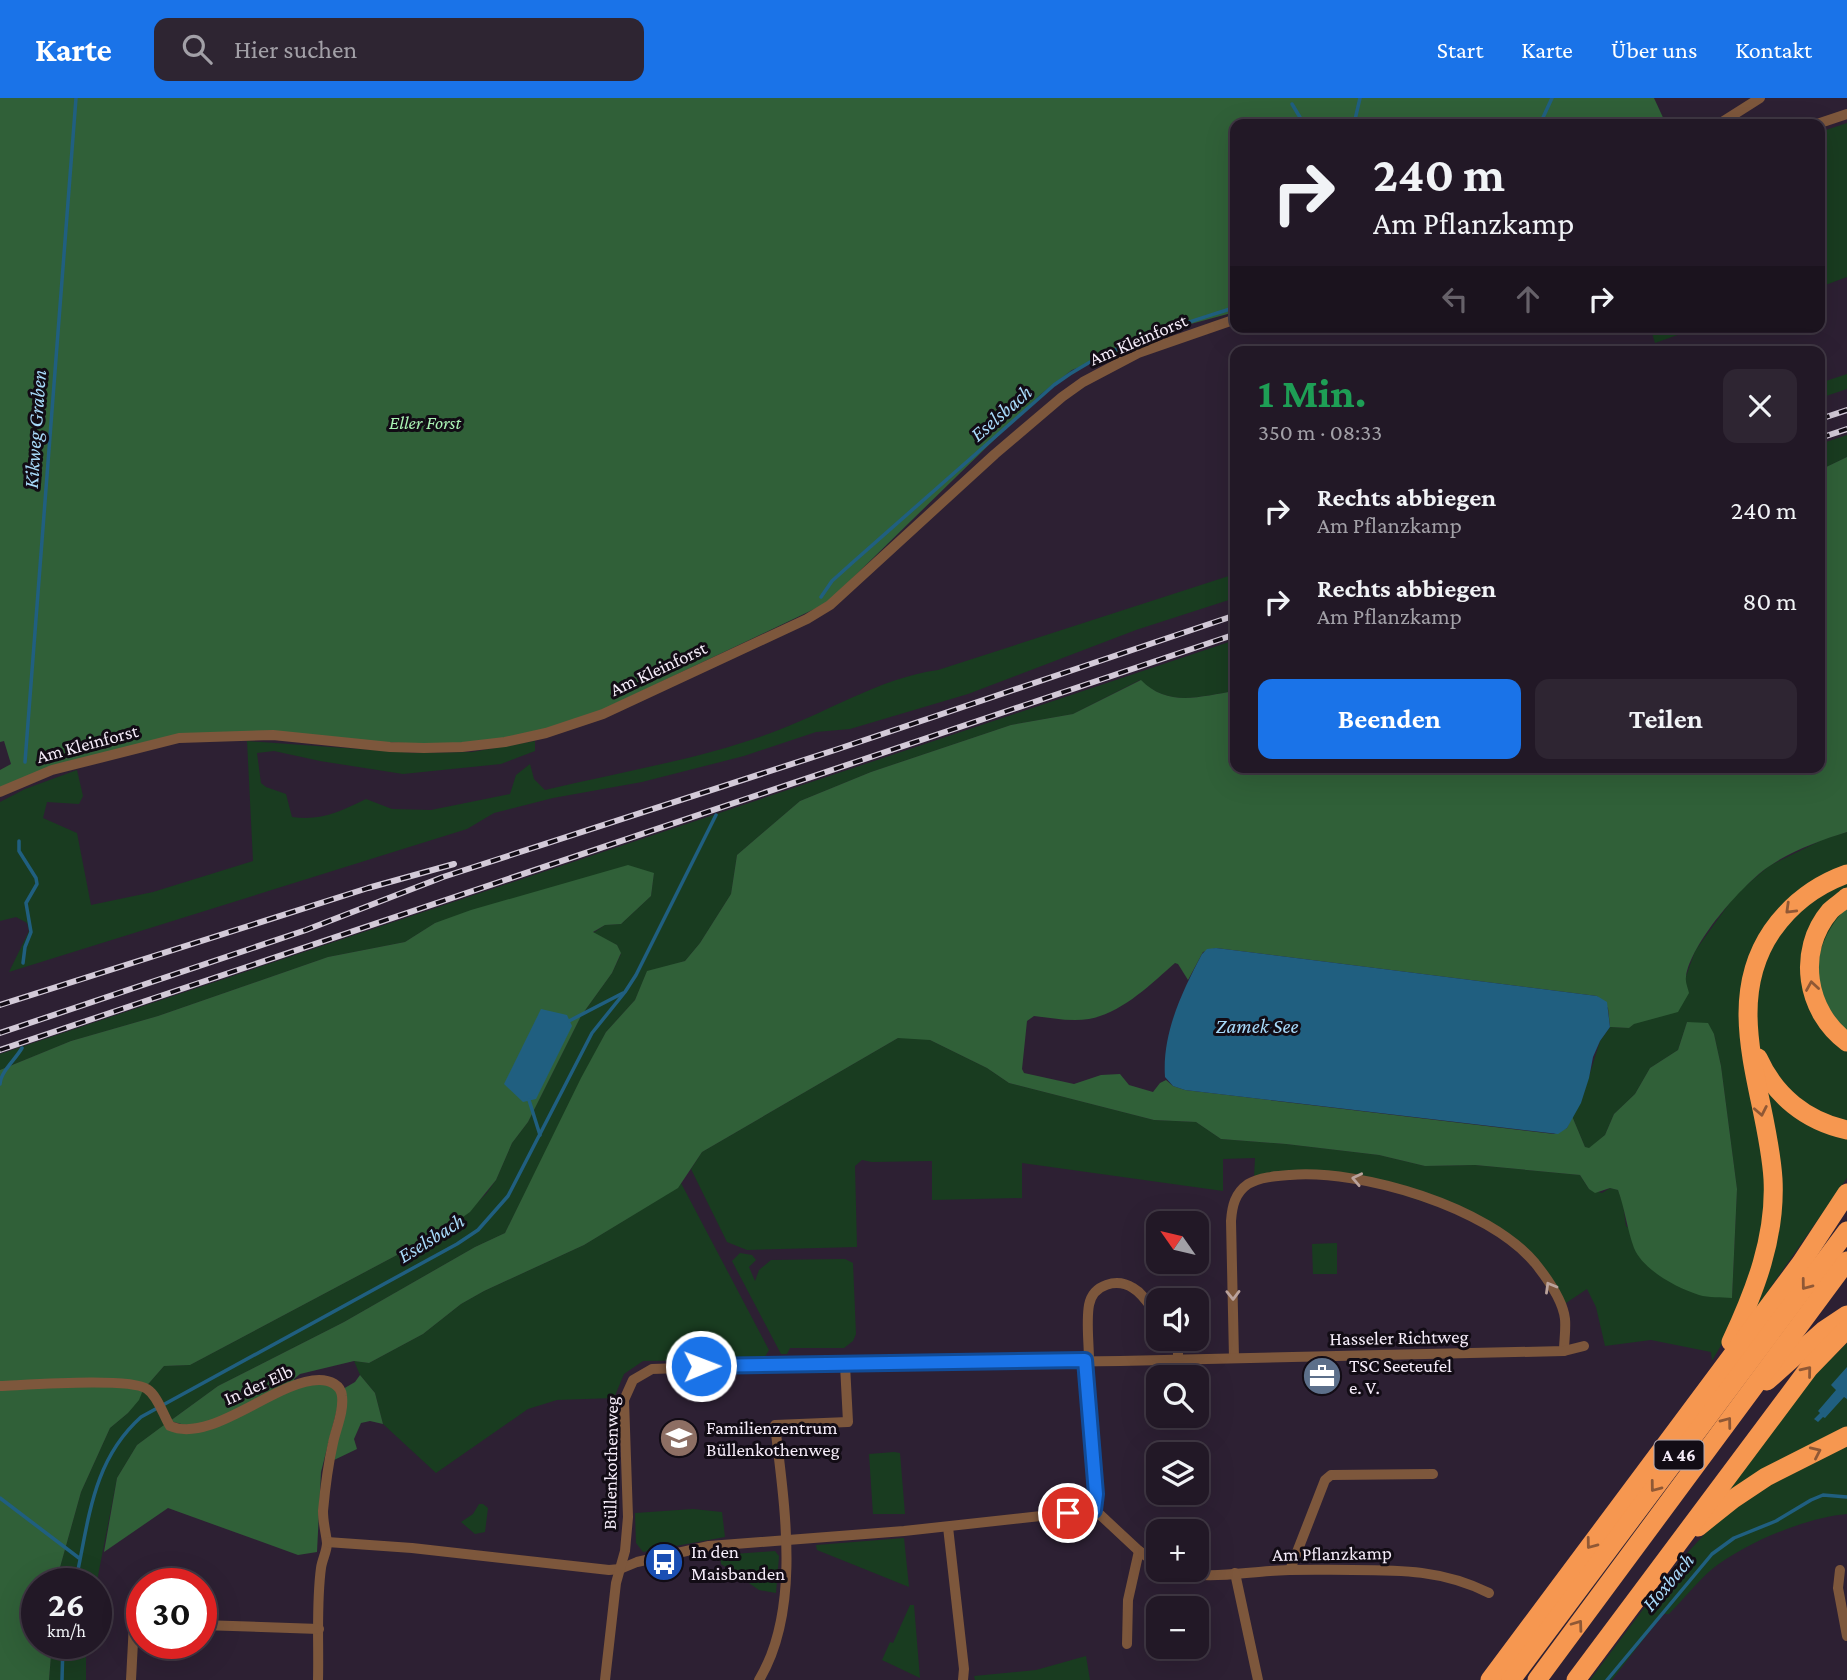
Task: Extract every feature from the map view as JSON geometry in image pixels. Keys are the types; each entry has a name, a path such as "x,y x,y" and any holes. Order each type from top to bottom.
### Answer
{"highway":[{"path":"1712,1381 1755,1289 1765,1256 1772,1215 1773,1179 1746,1023 1752,971 1766,940 1781,917 1807,894 1847,874"},
{"path":"1847,897 1830,911 1818,931 1810,958 1810,982 1814,1001 1826,1021 1847,1042"},
{"path":"1751,1044 1777,1091 1794,1107 1832,1127 1847,1130"},
{"path":"1490,1680 1801,1263 1847,1193"},
{"name":"A 46","path":"1511,1680 1847,1231"},
{"name":"A 46","path":"1537,1680 1847,1261"},
{"path":"1745,1399 1823,1331 1847,1315"},
{"path":"1576,1680 1808,1368 1847,1329"},
{"path":"1663,1563 1693,1532 1733,1499 1777,1471 1847,1436"}],"street":[{"path":"1727,119 1760,98"},
{"path":"1825,121 1847,114"},
{"name":"Am Kleinforst","path":"0,792 52,769 179,738 273,735 390,747 463,747 546,733 603,714 807,619 830,605 995,454 1083,382 1138,353 1230,321"},
{"path":"1234,1358 1231,1221 1235,1199 1251,1182 1303,1174 1335,1175 1394,1188 1435,1201 1486,1224 1533,1261 1548,1281 1565,1317 1564,1352"},
{"path":"1094,1510 1096,1494 1087,1360 1088,1306 1095,1292 1105,1285 1119,1284 1135,1289 1146,1302"},
{"name":"Hasseler Richtweg","path":"639,1374 652,1369 677,1367 1564,1352 1584,1346"},
{"path":"1178,1351 1178,1359"},
{"path":"758,1680 778,1636 787,1542 775,1425 848,1422 845,1365"},
{"name":"Büllenkothenweg","path":"605,1680 616,1583 625,1551 628,1517 624,1400 628,1387 639,1374"},
{"name":"In der Elb","path":"0,1386 133,1384 145,1388 153,1396 170,1426 197,1428 247,1409 307,1381 326,1380 336,1385 341,1392 342,1405 330,1455 323,1512 327,1542 321,1569 318,1680"},
{"path":"1290,1570 1325,1480 1331,1475 1433,1474"},
{"path":"327,1542 620,1569 636,1562 709,1546 787,1542 948,1527 1094,1510 1146,1556"},
{"path":"948,1527 963,1680"},
{"path":"1127,1644 1128,1600 1139,1551"},
{"name":"Am Pflanzkamp","path":"1209,1573 1414,1570 1466,1581 1489,1592"},
{"path":"1840,1570 1838,1588 1847,1636"},
{"path":"1236,1573 1258,1680"},
{"path":"217,1626 319,1629"},
{"path":"131,1680 132,1659"}],"green space":[{"name":"Eller Forst","path":"0,98 1654,98 1664,119 1230,119 1230,313 1150,335 1113,354 1072,370 1041,394 827,603 587,717 545,731 463,745 179,735 0,789 0,770 11,764 4,741 0,742"},
{"path":"1847,123 1847,277 1825,285 1825,130"},
{"path":"1652,333 1683,333 1655,343"},
{"path":"1847,374 1847,389 1825,396 1825,381"},
{"path":"1847,435 1847,457 1825,468 1825,442"},
{"path":"1847,457 1847,832 1786,856 1745,887 1719,916 1697,948 1686,977 1689,993 1678,1012 1634,1024 1629,1028 1610,1027 1608,1008 1597,996 1216,948 1203,952 1188,980 1175,963 1135,997 1101,1016 1075,1020 1034,1016 1027,1021 1022,1069 1024,1073 1074,1084 1101,1075 1120,1074 1129,1085 1153,1092 1166,1080 1185,1090 1554,1134 1567,1128 1572,1116 1585,1147 1589,1148 1605,1135 1614,1114 1635,1094 1650,1068 1678,1050 1687,1022 1708,1023 1714,1034 1721,1066 1737,1189 1732,1298 1699,1295 1671,1283 1653,1271 1634,1248 1618,1190 1610,1188 1595,1193 1580,1175 1475,1165 1425,1166 1379,1155 1221,1139 1196,1122 1154,1120 1009,1083 987,1068 930,1040 898,1038 702,1152 678,1188 584,1245 461,1304 423,1334 369,1363 354,1361 300,1374 294,1379 296,1384 196,1428 170,1421 218,1386 344,1322 475,1247 505,1233 606,1032 635,1000 647,971 685,961 700,943 731,894 737,855 800,801 871,772 1011,725 1073,714 1141,680 1151,689 1174,697 1197,697 1230,692 1230,773 1825,773 1825,468"},
{"path":"1230,576 1230,600 1136,630 968,694 850,729 816,732 744,756 642,782 553,798 494,813 467,829 9,972 29,931 27,923 16,917 0,921 0,802 25,789 77,770 83,796 79,804 47,802 43,818 77,833 91,905 153,892 253,861 247,741 415,753 472,752 535,741 535,751 501,764 403,774 274,751 257,753 261,783 286,794 292,817 321,816 366,799 392,809 431,810 510,794 516,775 530,764 534,779 545,790 686,758 768,734 873,688 938,670"},
{"path":"1230,642 1230,692 1197,697 1174,697 1151,689 1140,680 1073,714 1011,725 871,772 800,801 737,855 731,894 700,943 685,961 647,972 635,1000 606,1032 505,1233 475,1247 344,1322 218,1386 137,1445 117,1478 100,1568 60,1568 81,1492 110,1428 128,1413 164,1366 190,1365 446,1229 486,1194 496,1180 512,1143 528,1122 581,1016 612,973 621,954 617,945 593,933 605,925 621,924 651,896 654,873 435,923 405,942 328,957 158,1016 71,1041 0,1070 0,1054"},
{"path":"1847,832 1847,1178 1757,1307 1727,1335 1712,1361 1711,1352 1651,1340 1605,1346 1596,1307 1587,1289 1563,1305 1541,1268 1486,1222 1333,1172 1254,1177 1255,1158 1223,1159 1223,1191 1022,1163 1022,1198 932,1200 932,1161 862,1160 855,1166 857,1247 747,1250 727,1242 691,1169 702,1152 898,1038 926,1038 987,1068 1009,1083 1154,1120 1196,1122 1221,1139 1379,1155 1425,1166 1475,1165 1580,1175 1589,1189 1602,1193 1610,1188 1618,1190 1626,1226 1732,1298 1737,1189 1721,1066 1714,1034 1687,1022 1678,1050 1650,1068 1635,1094 1614,1114 1605,1135 1589,1149 1585,1147 1572,1116 1581,1102 1600,1041 1610,1027 1629,1028 1685,979 1695,951 1736,894 1769,866 1824,839"},
{"path":"628,865 654,873 651,896 621,924 605,925 593,932 617,945 621,953 612,973 581,1016 528,1122 512,1143 496,1180 470,1212 446,1229 190,1365 164,1366 128,1413 110,1428 81,1492 60,1568 21,1568 21,1659 51,1659 49,1680 0,1680 0,1070 71,1041 158,1016 328,957 405,942 435,923"},
{"path":"1847,907 1847,1033 1822,998 1817,970 1823,943"},
{"path":"681,1183 769,1350 763,1360 643,1361 624,1374 614,1398 557,1400 528,1409 436,1473 383,1424 375,1393 360,1375 354,1361 369,1363 423,1334 461,1304 584,1245"},
{"path":"1337,1243 1337,1274 1313,1274 1312,1244"},
{"path":"740,1253 752,1255 756,1260 749,1267 755,1281 759,1270 771,1260 845,1259 853,1263 856,1334 853,1341 844,1348 790,1348 787,1354 781,1354 732,1261"},
{"path":"1847,1343 1847,1428 1724,1497 1812,1377"},
{"path":"360,1375 375,1393 383,1424 370,1421 361,1423 354,1439 357,1449 334,1460 343,1389 355,1382"},
{"path":"328,1383 338,1392 338,1405 321,1472 317,1552 298,1555 168,1508 104,1552 117,1478 137,1445 164,1425 197,1430 296,1387"},
{"path":"1847,1444 1847,1514 1794,1526 1758,1541 1725,1560 1705,1575 1669,1614 1663,1614 1612,1680 1590,1680 1677,1564 1713,1525 1762,1488"},
{"path":"900,1453 905,1514 873,1514 869,1454"},
{"path":"479,1504 488,1508 485,1532 475,1534 461,1522 473,1514"},
{"path":"693,1509 722,1512 725,1537 643,1552 636,1543 635,1513"},
{"path":"904,1538 909,1587 817,1550 816,1545"},
{"path":"775,1551 779,1556 776,1593 759,1590 721,1564 720,1555"},
{"path":"910,1605 914,1605 920,1678 882,1660"},
{"path":"1086,1656 1090,1680 975,1680 974,1676 1036,1670"},
{"path":"51,1659 86,1659 86,1680 49,1680"}],"water":[{"name":"Zamek See","path":"1207,949 1597,996 1607,1002 1610,1027 1593,1057 1581,1103 1567,1128 1558,1134 1185,1090 1173,1086 1165,1077 1170,1029 1187,983 1202,954"},
{"path":"541,1009 567,1015 572,1026 536,1099 523,1102 504,1084"},
{"path":"1847,1367 1847,1399 1844,1397 1818,1422 1814,1419 1820,1413 1818,1411 1836,1390 1831,1385"}],"waterway":[{"name":"Kikweg Graben","path":"25,762 76,98"},
{"path":"1355,119 1360,98"},
{"name":"Eselsbach","path":"1542,119 1552,98"},
{"path":"1292,104 1301,119"},
{"name":"Eselsbach","path":"821,597 832,581 1054,385 1118,348 1230,309"},
{"name":"Eselsbach","path":"78,1568 94,1494 102,1473 124,1435 141,1417 457,1244 478,1230 508,1196 592,1033 636,975 716,815"},
{"name":"Kikweg Graben","path":"19,841 19,851 37,884 26,903 31,932 23,963"},
{"path":"569,1021 623,993"},
{"name":"Kikweg Graben","path":"0,1084 6,1070 22,1048"},
{"path":"529,1100 540,1135"},
{"name":"Hoxbach","path":"1607,1680 1712,1554 1734,1538 1776,1521 1811,1500 1823,1495 1847,1497"},
{"name":"Kikweg Graben","path":"0,1498 79,1558"},
{"name":"Eselsbach","path":"62,1680 63,1659"}],"railway":[{"path":"1825,417 1847,410"},
{"path":"1825,436 1847,429"},
{"path":"0,1033 306,930 443,877 838,749 1230,617"},
{"path":"0,1050 1230,636"},
{"path":"0,1005 368,888 454,864"}],"place":[{"name":"TSC Seeteufel e. V.","path":"1322,1376"},
{"name":"Familienzentrum Büllenkothenweg","path":"679,1438"},
{"name":"In den Maisbanden","path":"664,1562"}],"route":[{"path":"701,1366 1085,1360 1096,1494 1094,1510 1068,1513"}]}
